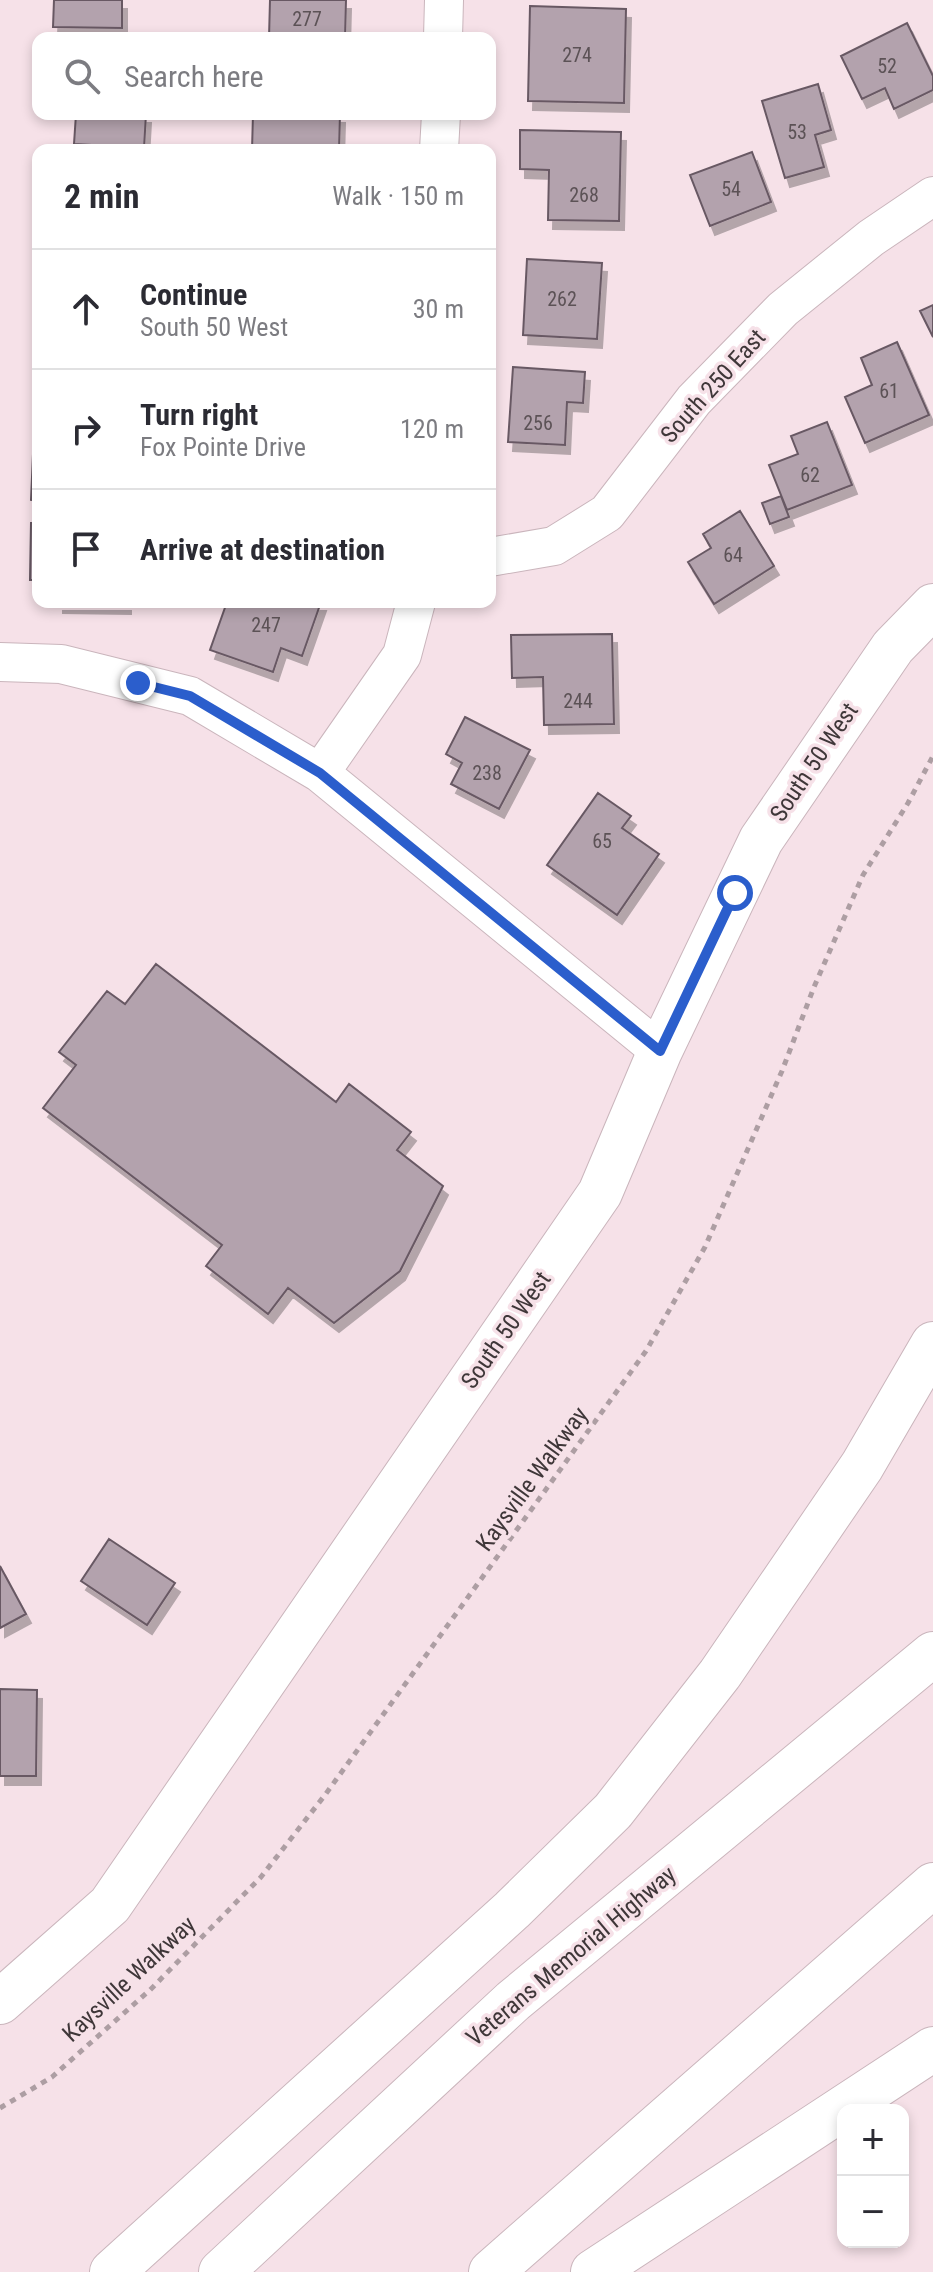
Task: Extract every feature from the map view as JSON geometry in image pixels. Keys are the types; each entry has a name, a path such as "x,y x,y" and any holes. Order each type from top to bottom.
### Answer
{"main road":[{"name":"South 50 West","path":"0,2002 110,1905 600,1193 660,1051 761,840 893,647 933,606"},
{"path":"112,2272 512,1910 613,1811 720,1674 862,1466 933,1344"},
{"name":"Veterans Memorial Highway","path":"221,2272 513,2001 933,1654"},
{"path":"491,2272 933,1885"},
{"path":"593,2272 933,2049"}],"street":[{"path":"443,32 444,0"},
{"path":"439,144 441,120"},
{"name":"South 250 East","path":"496,556 554,546 607,513 694,400 783,309 871,238 933,196"},
{"path":"320,773 402,655 414,608"},
{"path":"0,662 61,664 190,696 320,773 660,1051"}],"path":[{"name":"Kaysville Walkway","path":"0,2108 52,2077 150,1990 261,1877 325,1795 646,1351 705,1247 863,875 933,756"}],"building":[{"path":"54,0 122,0 122,28 53,27"},
{"path":"270,0 346,0 345,32 269,32"},
{"path":"530,6 626,9 624,103 528,101"},
{"path":"907,23 933,76 933,90 894,109 885,88 862,99 841,56"},
{"path":"818,84 831,130 815,135 824,167 785,178 762,101"},
{"path":"76,120 146,120 144,144 74,144"},
{"path":"253,120 340,120 339,144 252,144"},
{"path":"520,130 621,132 619,221 548,220 549,170 520,169"},
{"path":"752,152 771,202 710,226 690,175"},
{"path":"527,259 602,263 597,339 523,335"},
{"path":"933,305 933,337 920,311"},
{"path":"897,342 929,415 865,443 845,397 872,385 861,358"},
{"path":"513,367 585,372 583,403 567,402 565,445 508,442"},
{"path":"827,422 852,485 787,510 769,465 798,454 791,436"},
{"path":"781,496 789,517 770,524 762,503"},
{"path":"740,511 774,566 714,604 688,562 711,548 703,534"},
{"path":"31,523 32,523 32,580"},
{"path":"225,608 319,608 302,656 281,648 273,672 210,650"},
{"path":"612,634 614,724 544,725 543,677 512,678 511,635"},
{"path":"465,717 530,750 499,809 451,784 462,763 446,754"},
{"path":"598,793 631,816 622,828 659,854 617,915 547,865"},
{"path":"156,964 336,1102 349,1084 411,1132 397,1150 443,1186 400,1271 334,1323 288,1288 268,1314 206,1266 222,1245 43,1108 76,1065 59,1052 107,991 125,1004"},
{"path":"109,1539 175,1583 147,1625 81,1581"},
{"path":"0,1566 26,1614 0,1628"},
{"path":"0,1689 37,1690 36,1776 0,1776"}],"route":[{"path":"138,683 190,696 320,773 660,1051 735,893"}]}
